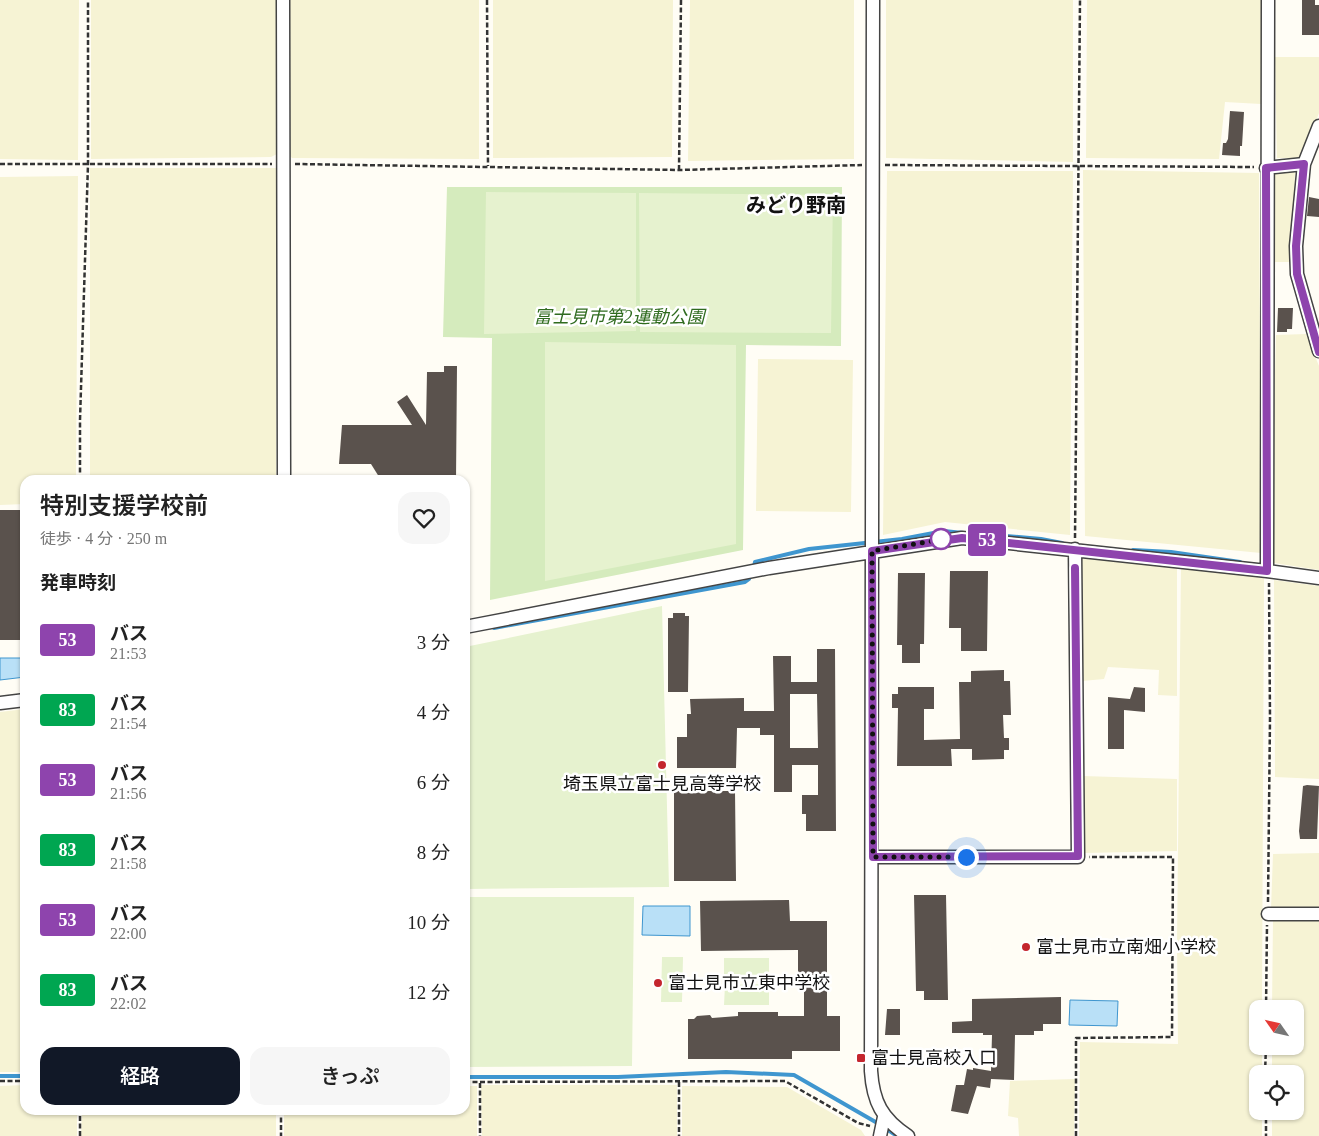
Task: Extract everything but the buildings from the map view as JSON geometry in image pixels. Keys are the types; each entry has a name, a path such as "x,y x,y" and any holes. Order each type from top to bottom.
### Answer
{"street":[{"path":"283,0 284,475"},
{"path":"873,0 871,165 873,857 871,1071 872,1088 882,1127 890,1124 908,1136"},
{"path":"1268,0 1266,168 1268,571"},
{"path":"1318,346 1297,274 1296,246 1304,164 1319,126"},
{"path":"1266,168 1304,164"},
{"path":"470,626 769,568 962,538 1075,549 1319,578"},
{"path":"873,857 1078,856 1075,549"},
{"path":"0,703 20,701"},
{"path":"1268,914 1319,914"}],"path":[{"path":"80,475 88,164 88,0"},
{"path":"487,0 488,166"},
{"path":"679,170 680,0"},
{"path":"1075,549 1080,165 1080,0"},
{"path":"0,164 282,164 679,170 871,165 1080,165 1266,168"},
{"path":"1266,1000 1270,718 1268,571"},
{"path":"1076,1136 1076,1038 1172,1037 1173,857 1078,856"},
{"path":"0,1081 20,1081"},
{"path":"470,1082 785,1081 858,1123 882,1127"},
{"path":"480,1082 480,1136"},
{"path":"679,1082 679,1136"},
{"path":"80,1115 80,1136"},
{"path":"280,1115 280,1136"},
{"path":"1266,1120 1266,1136"}],"shaded area":[{"path":"0,0 79,0 78,160 0,159"},
{"path":"91,0 277,0 277,154 271,157 91,159"},
{"path":"289,0 479,0 479,159 292,158 287,153"},
{"path":"493,0 673,0 672,157 493,158"},
{"path":"690,0 854,0 854,159 688,161"},
{"path":"886,0 1073,0 1073,162 886,158"},
{"path":"1087,0 1262,0 1261,104 1225,102 1219,159 1086,158"},
{"path":"1275,57 1319,57 1319,113 1302,158 1277,158"},
{"path":"90,168 276,168 276,475 90,475"},
{"path":"1083,170 1259,173 1261,553 1085,536"},
{"path":"1291,170 1295,173 1291,262 1275,262 1273,172"},
{"path":"887,171 1073,171 1070,535 945,522 883,535"},
{"path":"78,176 76,475 20,475 20,504 0,505 0,177"},
{"path":"1306,334 1319,366 1319,570 1274,563 1273,448 1276,335"},
{"path":"758,359 853,360 851,512 756,511"},
{"path":"1082,556 1177,567 1177,696 1158,695 1159,670 1108,667 1104,679 1082,681"},
{"path":"1181,567 1264,578 1262,1000 1249,1000 1249,1055 1262,1055 1262,1065 1249,1065 1249,1120 1262,1120 1262,1136 1079,1136 1080,1042 1178,1044 1177,943"},
{"path":"1274,580 1319,586 1319,779 1275,777"},
{"path":"20,710 20,1072 0,1072 0,712"},
{"path":"1083,776 1177,779 1177,851 1084,853 1081,845"},
{"path":"1319,853 1319,908 1271,909 1273,854"},
{"path":"1273,919 1319,919 1319,1136 1272,1136 1272,1120 1304,1120 1304,1065 1272,1065 1272,1055 1304,1055 1304,1000 1272,1000"},
{"path":"1075,1079 1074,1136 1019,1136 1018,1118 1008,1116 1010,1081"},
{"path":"20,1085 20,1115 77,1115 77,1136 0,1136 0,1086"},
{"path":"481,1085 677,1085 677,1136 482,1136"},
{"path":"470,1086 477,1086 477,1136 284,1136 284,1115 470,1115"},
{"path":"682,1086 787,1087 861,1130 865,1136 682,1136"},
{"path":"82,1115 276,1115 276,1136 81,1136"}],"green space":[{"name":"富士見市第2運動公園","path":"447,187 842,187 841,346 746,345 743,550 490,600 492,338 443,337"},
{"path":"486,192 636,193 636,331 484,334"},
{"path":"639,193 833,195 831,333 640,332"},
{"path":"545,342 736,345 736,544 545,581"},
{"path":"662,606 669,887 470,889 470,646"},
{"path":"470,897 634,897 632,1066 470,1067"},
{"path":"662,957 683,957 682,1002 661,1002"},
{"path":"724,958 769,958 769,978 724,978"},
{"path":"769,984 769,1005 724,1005 725,985"}],"water":[{"path":"0,658 20,658 20,678 0,680"},
{"path":"643,906 690,906 690,936 642,935"},
{"path":"1070,1000 1118,1001 1117,1026 1069,1025"}],"waterway":[{"path":"754,567 755,562 809,549 902,539 944,531 963,533"},
{"path":"982,534 1041,539 1062,543"},
{"path":"1133,550 1171,552 1240,562"},
{"path":"494,628 745,582 751,574"},
{"path":"470,1077 618,1077 726,1072 794,1075 879,1124"},
{"path":"0,1076 20,1076"},
{"path":"885,1128 897,1136"}],"bus line":[{"name":"53","path":"1075,568 1078,856 873,857 872,551 962,538 1032,544 1267,571 1266,168 1304,164 1296,246 1297,274 1319,352"}],"place":[{"name":"埼玉県立富士見高等学校","path":"662,765"},
{"name":"富士見市立南畑小学校","path":"1026,947"},
{"name":"富士見市立東中学校","path":"658,983"},
{"name":"富士見高校入口","path":"861,1058"}],"district":[{"name":"みどり野南","path":"796,205"}],"route":[{"path":"941,539 945,539 872,551 873,857 966,857"}]}
